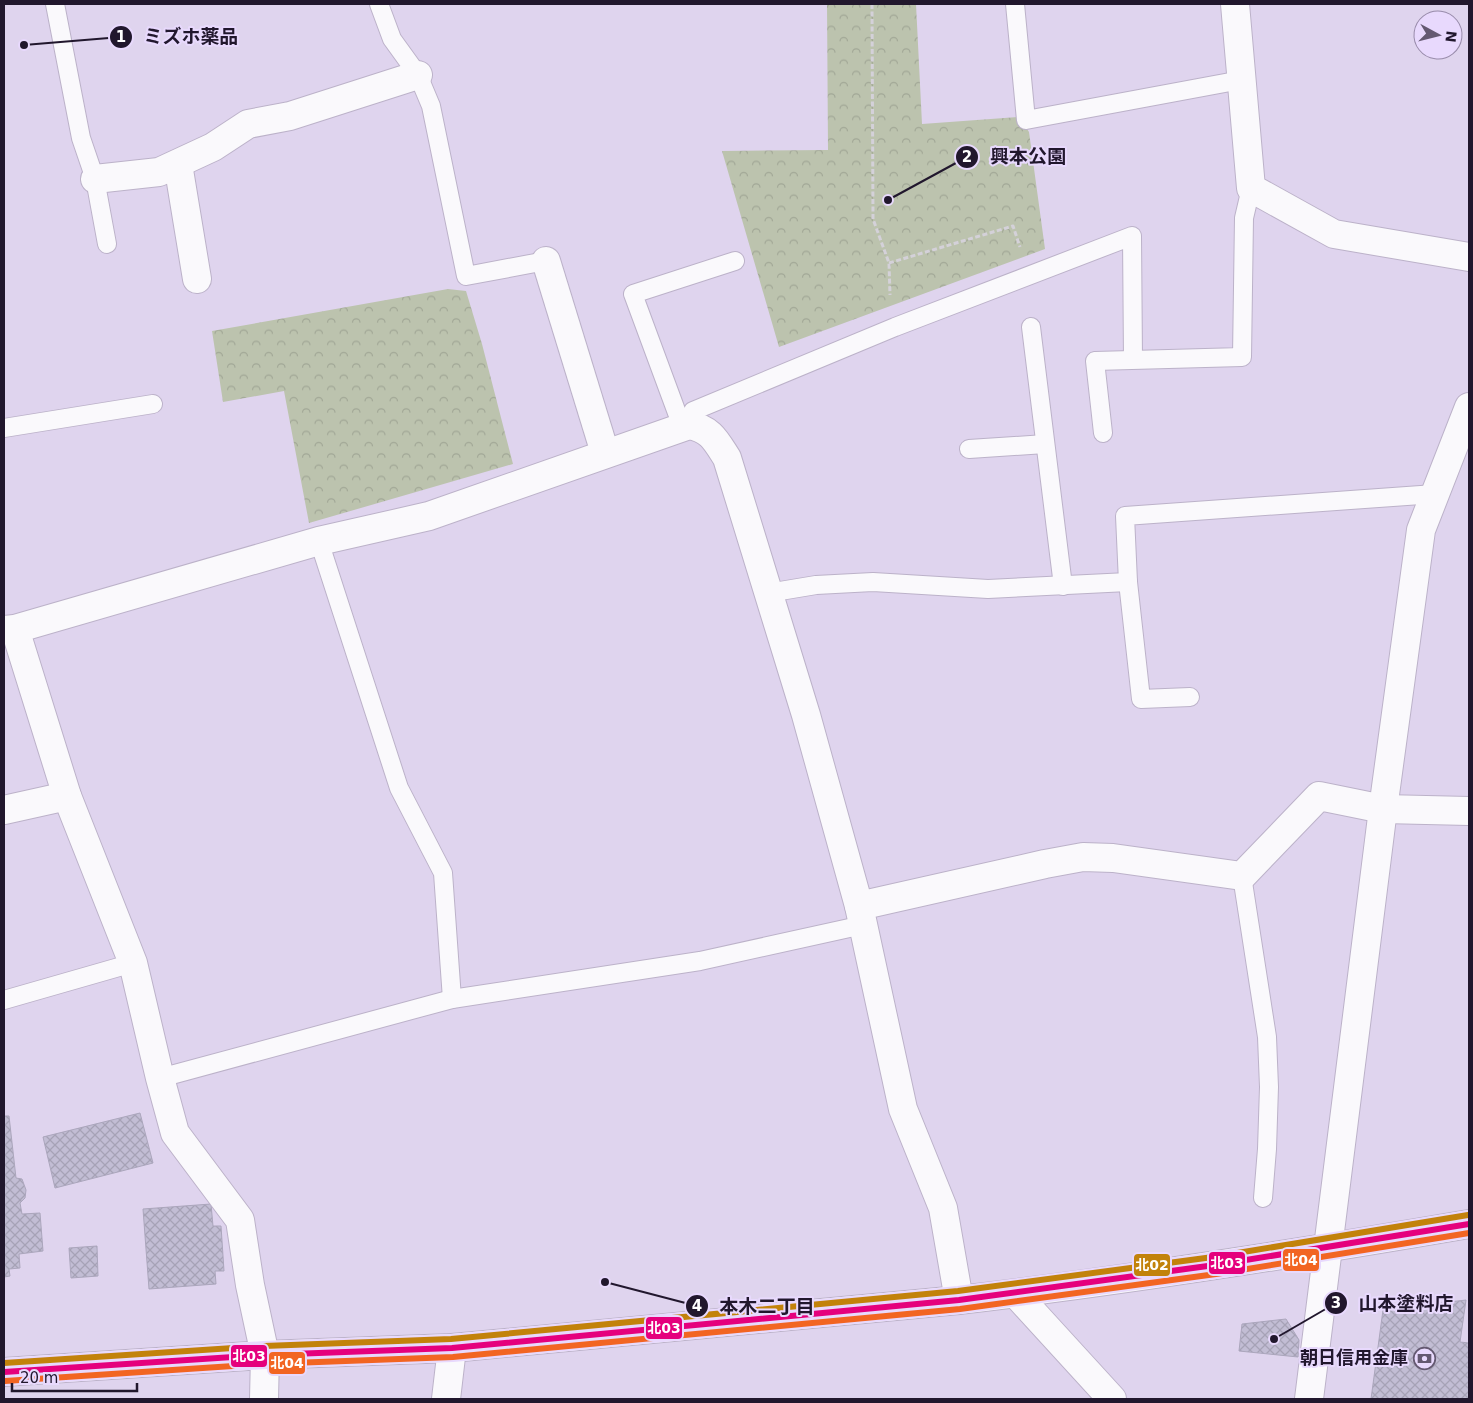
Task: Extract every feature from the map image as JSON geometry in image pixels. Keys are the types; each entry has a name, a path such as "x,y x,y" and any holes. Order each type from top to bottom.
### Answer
{"street":[{"path":"1235,4 1251,188 1334,234 1469,256"},
{"path":"95,179 159,172 213,147 248,124 290,116 418,75"},
{"path":"178,164 197,279"},
{"path":"546,261 606,453"},
{"path":"1309,1399 1383,809 1421,530 1469,407"},
{"path":"264,1399 265,1355 250,1285 240,1220 176,1132 160,1078 133,963 66,796 9,629 319,541 429,516 689,425 698,426 711,434 727,458 806,714 861,916 903,1108 943,1208 959,1300"},
{"path":"4,810 66,796"},
{"path":"861,916 1045,864 1083,857 1113,858 1242,876 1319,796 1383,809 1469,810"},
{"path":"4,1372 265,1355 452,1348 959,1300 1016,1294 1329,1248 1469,1224"},
{"path":"1016,1294 1112,1399"},
{"path":"446,1399 452,1348"}],"lane":[{"path":"55,4 81,138 95,179 107,244"},
{"path":"379,4 392,39 418,75 432,106 466,276 546,261"},
{"path":"1015,4 1026,120 1241,80"},
{"path":"1103,433 1095,361 1242,357 1244,218 1251,188"},
{"path":"689,425 693,411 896,328 1132,236 1132,360"},
{"path":"689,425 678,413 633,294 734,261"},
{"path":"1031,326 1063,586"},
{"path":"4,428 153,404"},
{"path":"969,449 1045,444"},
{"path":"1190,697 1140,699 1128,582 1124,516 1435,494"},
{"path":"319,541 399,788 443,873 452,999"},
{"path":"768,593 816,585 873,582 988,590 1128,582"},
{"path":"1242,876 1267,1036 1269,1087 1263,1198"},
{"path":"160,1078 452,999 700,961 861,916"},
{"path":"4,1000 133,963"}],"path":[{"path":"872,4 873,219 889,263 891,318 896,328"},
{"path":"889,263 1013,226 1028,277"}],"green space":[{"path":"827,4 916,4 922,124 1019,117 1029,132 1045,249 779,347 722,151 828,150"},
{"path":"448,289 466,291 482,344 513,464 309,523 284,391 223,402 212,331"}],"building":[{"path":"140,1113 153,1163 55,1188 43,1137"},
{"path":"4,1116 9,1116 16,1178 22,1179 26,1190 25,1198 20,1203 22,1214 40,1213 43,1251 19,1254 20,1268 9,1269 10,1276 4,1277"},
{"path":"211,1204 213,1226 221,1226 224,1271 215,1271 216,1284 149,1289 143,1209"},
{"path":"97,1246 98,1276 71,1278 69,1248"},
{"path":"1466,1300 1460,1342 1469,1343 1469,1399 1371,1399 1383,1310"},
{"path":"1286,1319 1299,1340 1298,1357 1239,1351 1242,1324"}],"transit line":[{"name":"北02","path":"4,1363 264,1346 451,1339 958,1291 1213,1257 1468,1215"},
{"name":"北03","path":"4,1372 265,1355 452,1348 959,1300 1215,1265 1469,1224"},
{"name":"北04","path":"5,1381 265,1364 453,1357 960,1309 1216,1274 1469,1233"}],"place":[{"name":"ミズホ薬品","path":"24,45"},
{"name":"興本公園","path":"888,200"},
{"name":"本木二丁目","path":"605,1282"},
{"name":"山本塗料店","path":"1274,1339"},
{"name":"朝日信用金庫","path":"1424,1358"}]}
